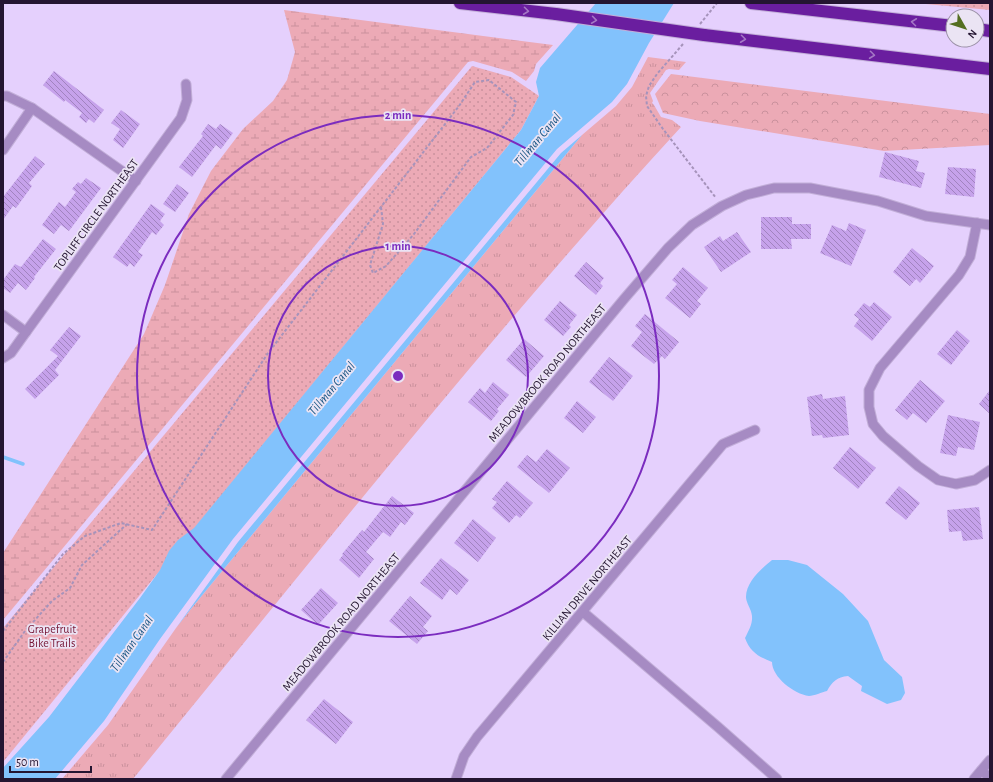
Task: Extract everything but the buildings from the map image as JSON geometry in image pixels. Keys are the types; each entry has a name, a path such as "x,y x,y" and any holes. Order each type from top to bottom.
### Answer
{"highway":[{"path":"460,3 701,30 990,69"},
{"path":"751,3 945,25"}],"street":[{"name":"TOPLIFF CIRCLE NORTHEAST","path":"3,358 11,353 180,118 187,100 186,84"},
{"path":"3,96 7,96 32,108 136,181"},
{"path":"3,150 32,108"},
{"name":"MEADOWBROOK ROAD NORTHEAST","path":"226,779 628,294 668,248 692,225 722,206 746,195 774,188 810,188 878,201 926,216 990,225"},
{"path":"977,223 970,257 959,275 880,368 869,390 869,407 873,424 883,436 918,466 938,480 956,484 975,480 990,470"},
{"path":"3,315 26,332"},
{"name":"KILLIAN DRIVE NORTHEAST","path":"456,779 464,756 478,737 723,444 755,430"},
{"path":"583,612 777,779"},
{"path":"974,779 990,760"},
{"path":"981,771 990,777"}],"path":[{"path":"701,30 717,3"},
{"path":"683,44 657,74 649,86 646,96 647,106 722,206"},
{"path":"3,631 63,554 85,536 121,523 152,530 268,353 475,82 489,80 516,102 513,115 487,148 471,157 414,234 386,266 374,273 370,266 383,224 381,207"},
{"path":"3,662 25,631 52,600 70,588 82,565 128,524"}],"green space":[{"path":"915,3 990,3 990,10 985,10 985,8"},
{"path":"284,10 553,45 536,64 534,71 526,81 512,72 473,61 468,62 3,620 3,553 144,334 165,285 189,214 211,171 243,129 273,101 287,80 295,52"},
{"path":"648,57 686,62 679,70 666,70 650,93 653,101 652,103 661,117 672,120 681,127 540,286 402,449 133,779 62,779 108,725 190,610 582,135 616,106 632,87"},
{"name":"Grapefruit Bike Trails","path":"472,66 511,77 539,96 521,130 3,762 3,628"},
{"path":"671,74 990,114 990,145 884,151 700,121 663,113 655,94"}],"water":[{"name":"Tillman Canal","path":"596,3 674,3 649,43 627,84 612,102 557,149 233,539 160,639 104,721 55,779 3,779 3,768 49,717 140,598 160,570 169,551 178,540 194,528 521,130 539,96 536,82 540,68"},
{"path":"582,135 176,628 238,542 561,153"},
{"path":"772,560 788,560 807,565 843,594 868,621 884,660 902,677 905,693 901,700 887,704 861,691 862,686 848,676 835,680 827,691 811,696 803,695 785,684 780,679 773,668 772,662 759,656 752,650 745,638 752,620 746,599 747,591 755,576"}],"waterway":[{"path":"3,457 23,464"}]}
